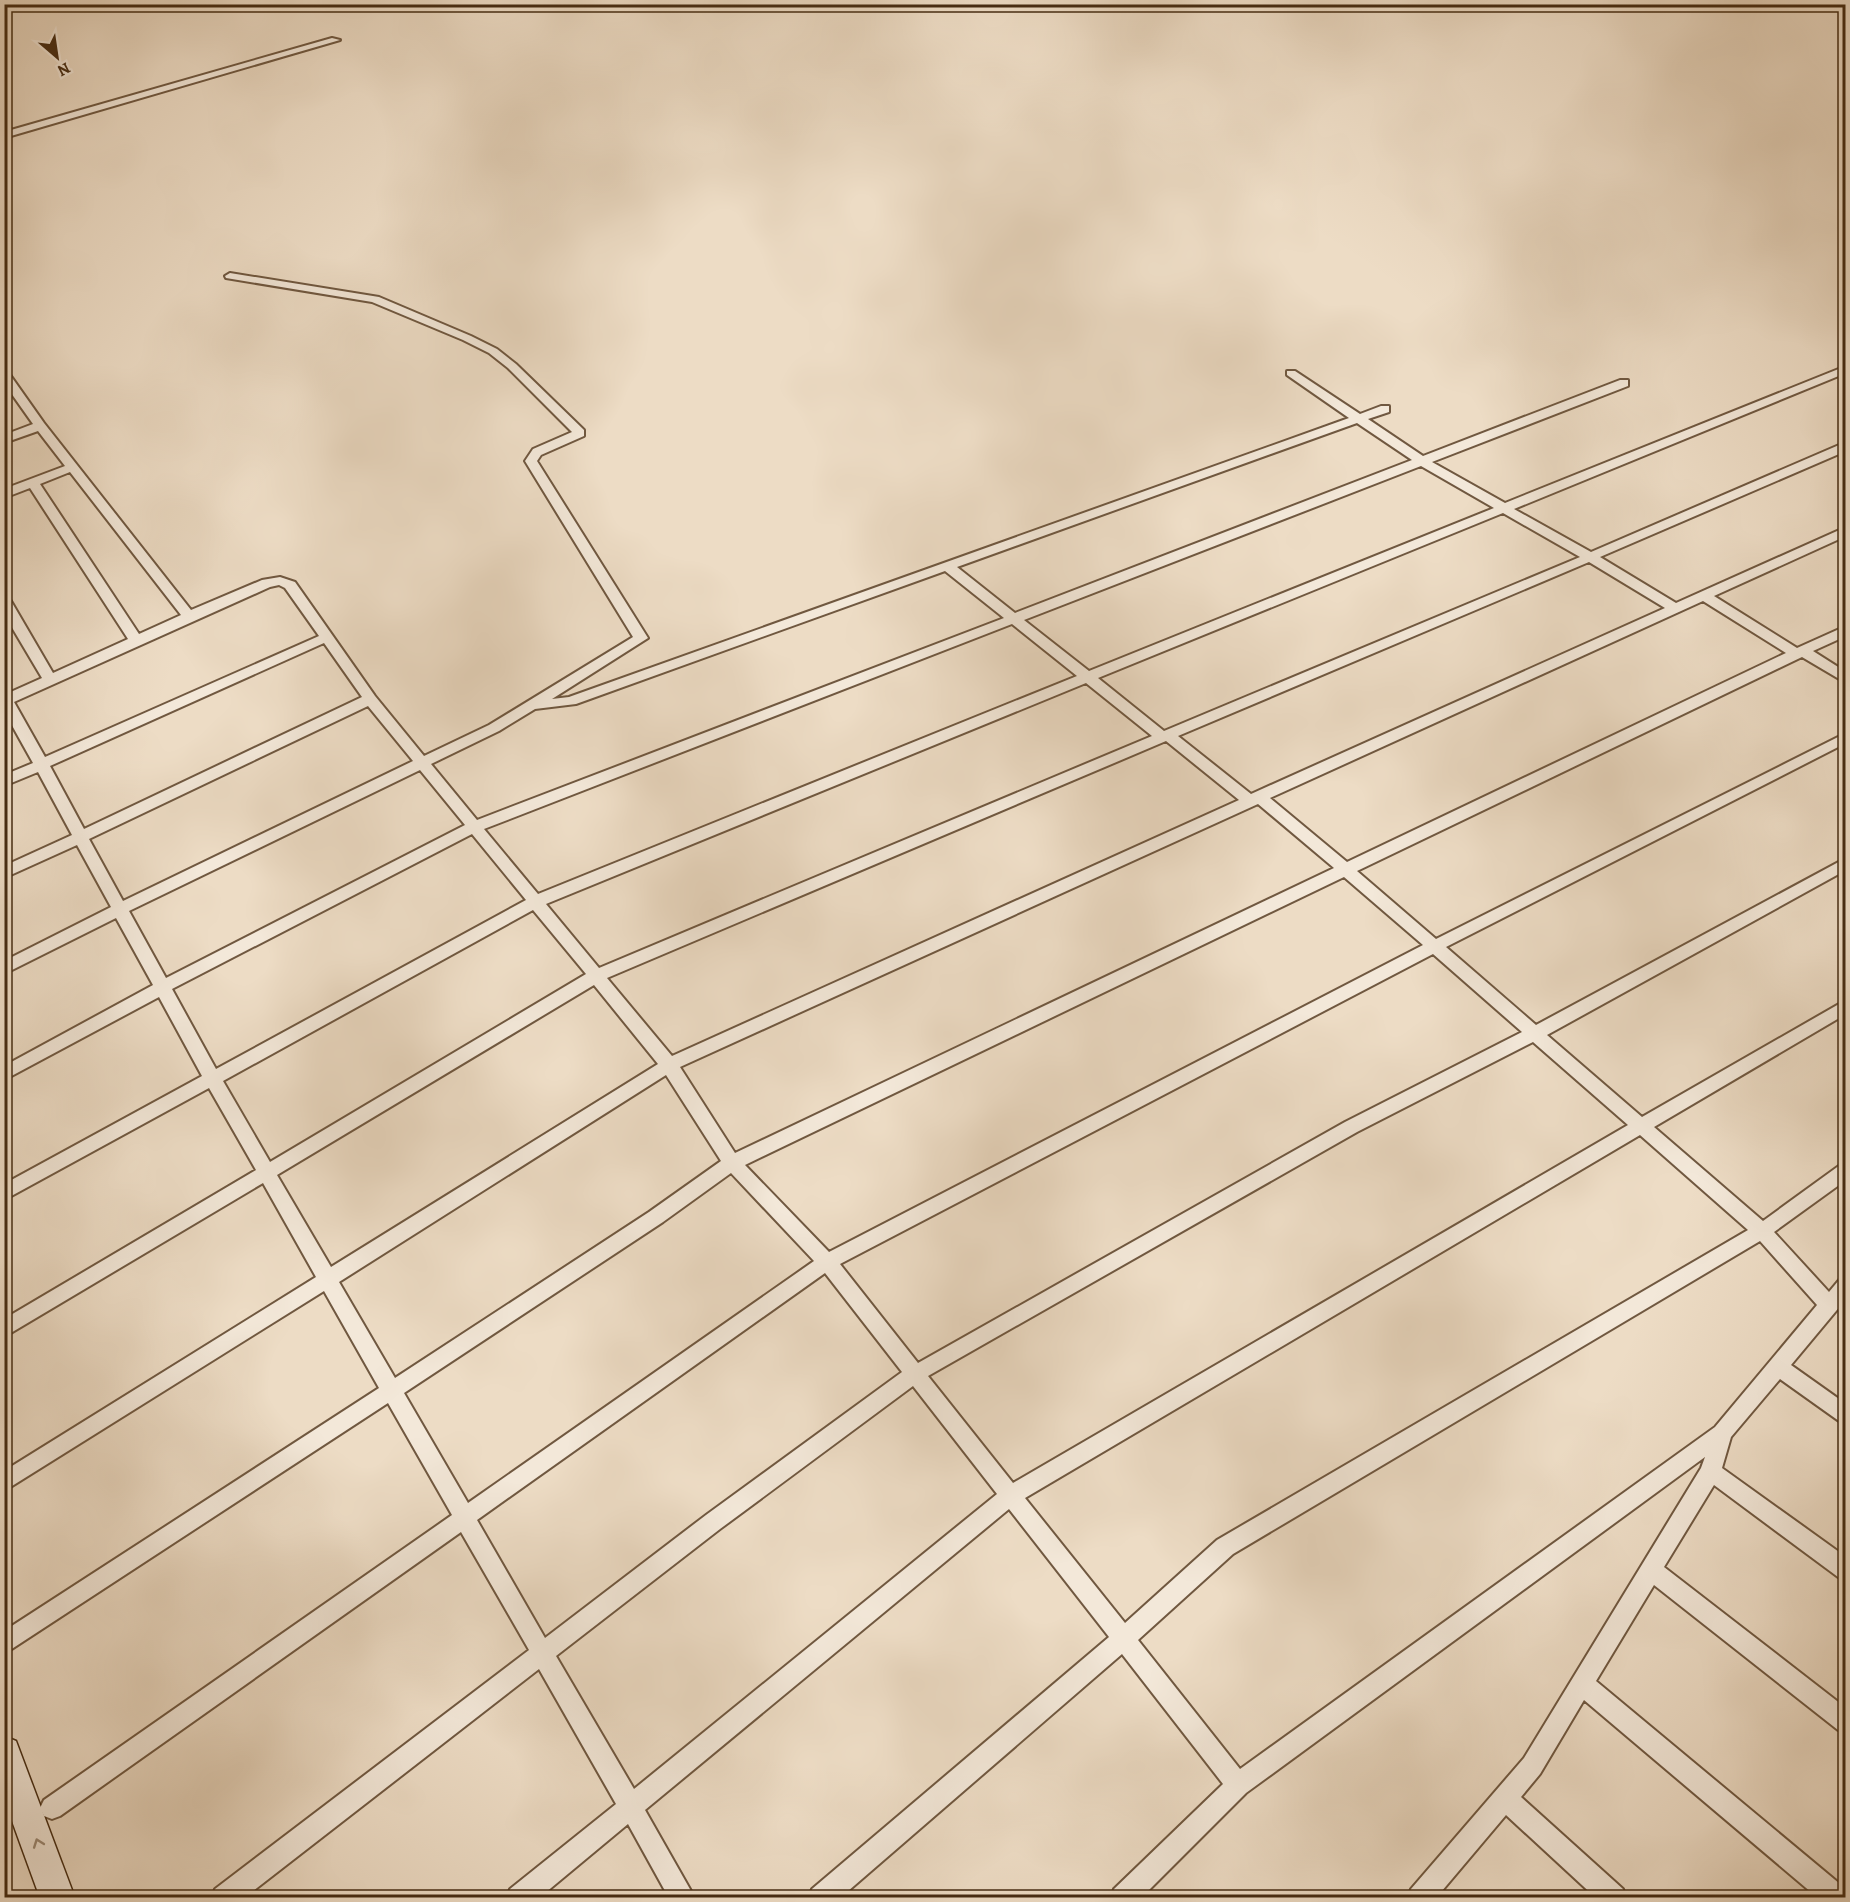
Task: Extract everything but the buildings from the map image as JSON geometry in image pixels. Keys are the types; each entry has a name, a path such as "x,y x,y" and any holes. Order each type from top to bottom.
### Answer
{"main road":[{"path":"4,1752 58,1898"}],"street":[{"path":"4,135 335,40"},
{"path":"4,968 120,909 494,728 642,638 531,460 537,452 580,433 512,366 493,351 467,338 375,299 230,276"},
{"path":"4,1193 535,902 1845,369"},
{"path":"4,374 40,426 189,616"},
{"path":"1291,374 1423,462 1590,557 1674,608"},
{"path":"4,1074 162,987 474,827 1624,383"},
{"path":"530,706 571,700 1385,409"},
{"path":"4,439 40,426"},
{"path":"4,1329 596,976 1590,557 1845,446"},
{"path":"4,494 72,467"},
{"path":"33,483 137,641"},
{"path":"4,1482 669,1065 1845,531"},
{"path":"947,566 1015,618 1085,677 1253,798 1344,868 1761,1231 1829,1305"},
{"path":"683,1898 212,1078 5,700 267,583 280,581 290,585 370,699 423,761 474,827 669,1065 732,1163 827,1263 1238,1785"},
{"path":"1703,595 1845,679"},
{"path":"4,602 50,680"},
{"path":"4,1644 656,1217 732,1163 1845,630"},
{"path":"4,782 327,637"},
{"path":"4,873 370,699"},
{"path":"52,1808 827,1263 1435,946 1845,737"},
{"path":"224,1898 713,1522 915,1374 1351,1127 1534,1034 1845,863"},
{"path":"519,1898 1010,1496 1845,1006"},
{"path":"821,1898 1123,1640 1225,1547 1761,1231 1845,1170"},
{"path":"1123,1898 1238,1785 1722,1433 1845,1285"},
{"path":"1777,1366 1845,1415"},
{"path":"1420,1898 1532,1766 1711,1471 1722,1433"},
{"path":"1711,1471 1845,1570"},
{"path":"1651,1570 1845,1722"},
{"path":"1582,1684 1837,1898"},
{"path":"1505,1798 1614,1898"}]}
